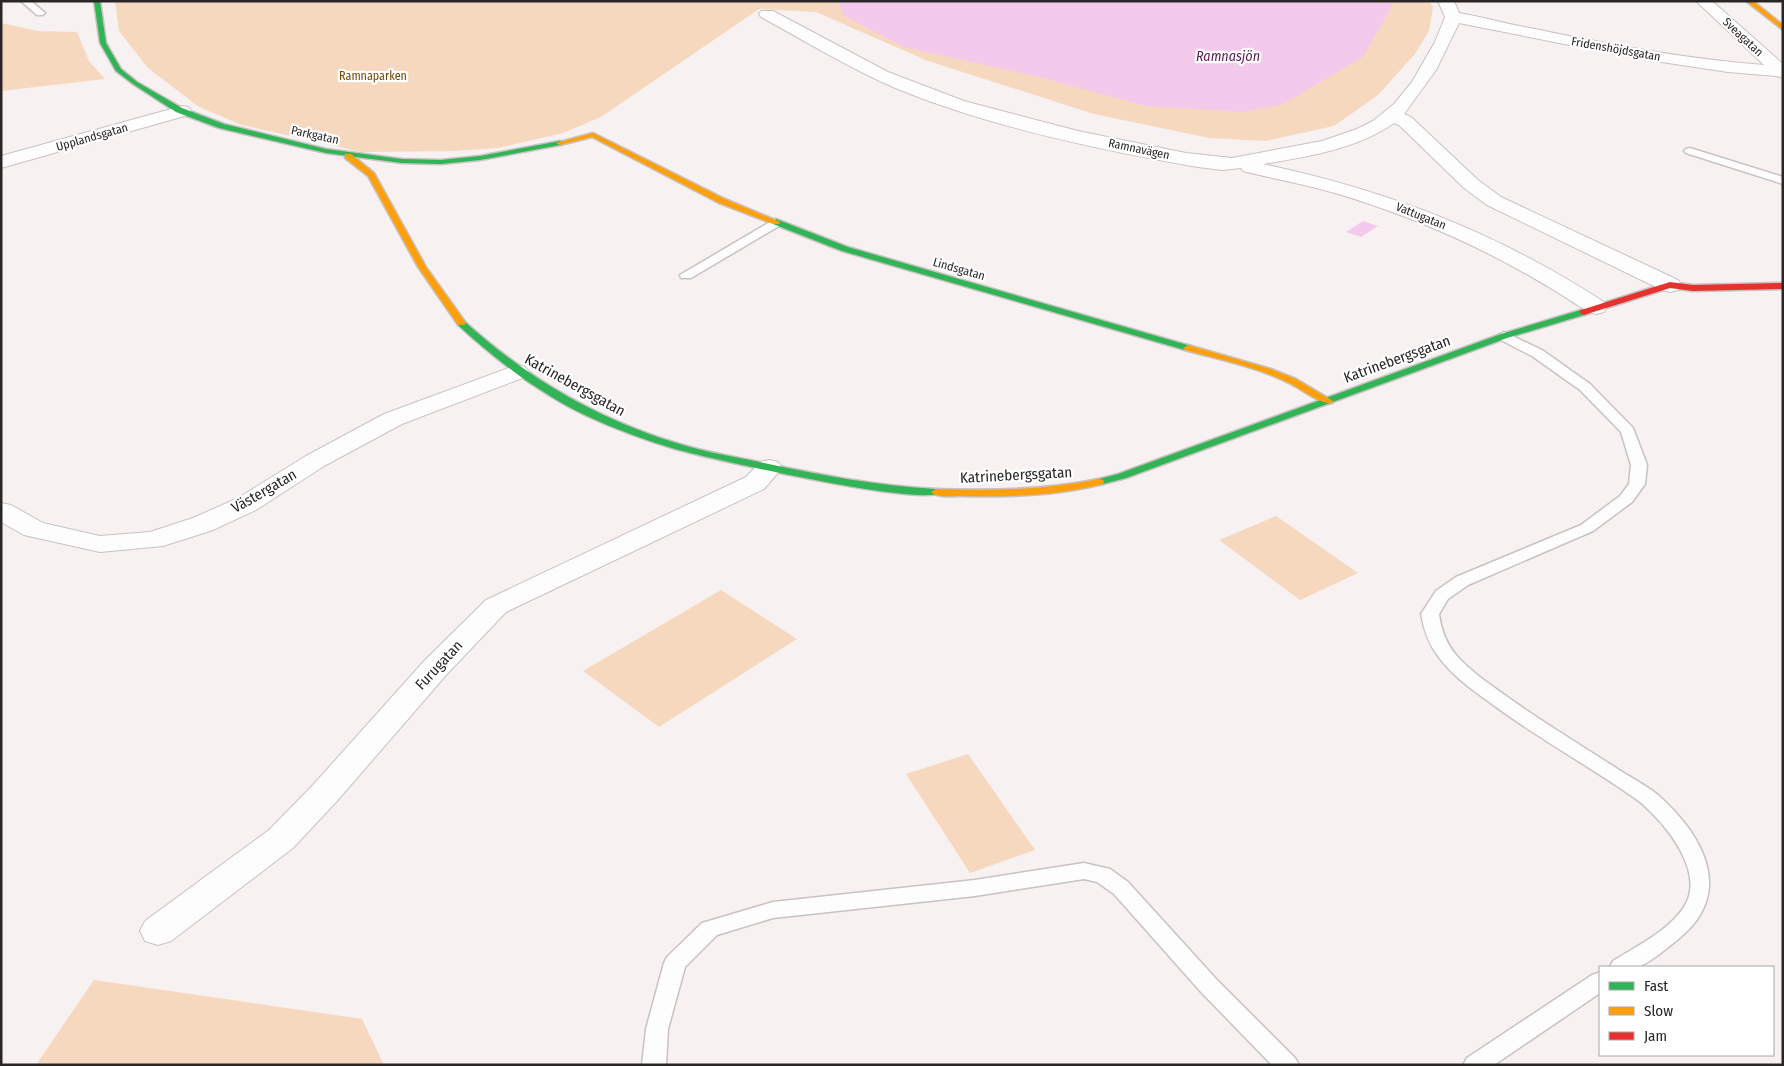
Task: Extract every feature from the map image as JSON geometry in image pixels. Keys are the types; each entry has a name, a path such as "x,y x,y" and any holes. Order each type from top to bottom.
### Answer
{"main road":[{"name":"Parkgatan","path":"97,1 100,34 115,67 135,83 182,111 241,132 348,156 386,161 440,162 482,159 528,152 593,135"},
{"path":"1749,1 1783,28"},
{"name":"Lindsgatan","path":"593,135 722,201 845,249 1268,371 1294,381 1328,401"},
{"name":"Katrinebergsgatan","path":"348,156 371,175 422,268 457,320 486,348 517,372 592,415 622,428 679,447 826,480 928,492 987,494 1078,487 1122,476 1504,336 1670,284 1693,288 1783,286"}],"street":[{"name":"Sveagatan","path":"1703,1 1781,72"},
{"name":"Fridenshöjdsgatan","path":"1449,9 1474,20 1529,33 1636,53 1728,67 1781,72"},
{"name":"Ramnavägen","path":"767,14 898,82 965,106 1032,126 1090,139 1183,158 1231,164 1296,153 1343,140 1364,132 1391,116 1406,100 1448,33 1449,9"},
{"name":"Upplandsgatan","path":"1,162 182,111"},
{"path":"1391,116 1405,121 1471,184 1494,201 1625,265 1670,284"},
{"name":"Vattugatan","path":"1231,164 1280,173 1348,190 1396,206 1455,230 1517,259 1596,307"},
{"name":"Västergatan","path":"1,511 34,529 100,544 153,540 203,524 247,504 315,461 392,419 517,372"},
{"name":"Furugatan","path":"158,931 281,838 325,793 436,667 496,606 755,483 769,468"}],"lane":[{"path":"25,1 40,13"},
{"path":"1690,151 1783,181"},
{"path":"686,275 776,222"},
{"path":"1504,336 1537,354 1585,388 1628,431 1639,465 1637,484 1626,499 1587,528 1462,581 1442,595 1430,614 1432,630 1445,654 1472,680 1517,713 1650,799 1669,819 1686,843 1698,866 1701,886 1696,906 1675,931 1622,966"},
{"path":"654,1065 657,1029 676,963 710,929 773,910 975,888 1084,870 1103,875 1120,888 1286,1065"},
{"path":"1475,1065 1599,982"}],"green space":[{"name":"Ramnaparken","path":"115,1 1429,1 1433,7 1429,31 1415,54 1378,95 1334,126 1266,141 1209,138 1094,114 928,61 816,12 759,9 601,117 563,133 498,148 455,151 362,152 242,125 199,107 148,68 119,31"},
{"path":"1,23 38,31 77,32 89,61 105,79 1,91"},
{"path":"1276,516 1358,573 1300,600 1219,540"},
{"path":"721,590 797,639 659,727 583,671"},
{"path":"968,754 1035,850 970,873 906,774"},
{"path":"94,980 362,1019 384,1065 36,1065"}],"water":[{"name":"Ramnasjön","path":"838,1 1389,1 1392,6 1363,57 1283,104 1244,112 1145,106 1039,77 904,47 844,16"},
{"path":"1363,221 1378,226 1361,237 1346,232"}],"traffic: fast":[{"path":"97,1 103,43 118,70 135,83 179,110 222,126 326,151 402,161 441,162 480,158 560,143"},
{"path":"776,222 845,249 1188,348"},
{"path":"1099,482 1122,476 1504,336 1584,312"},
{"path":"461,323 509,364 535,382 590,413 649,437 700,452 828,479 893,489 936,492"}],"traffic: slow":[{"path":"1749,1 1783,28"},
{"path":"560,143 593,135 722,201 776,222"},
{"path":"348,156 371,175 422,267 461,323"},
{"path":"1188,348 1268,371 1293,381 1328,401"},
{"path":"936,492 998,493 1039,491 1099,482"}],"traffic: jam":[{"path":"1584,312 1670,285 1693,288 1783,286"}]}
